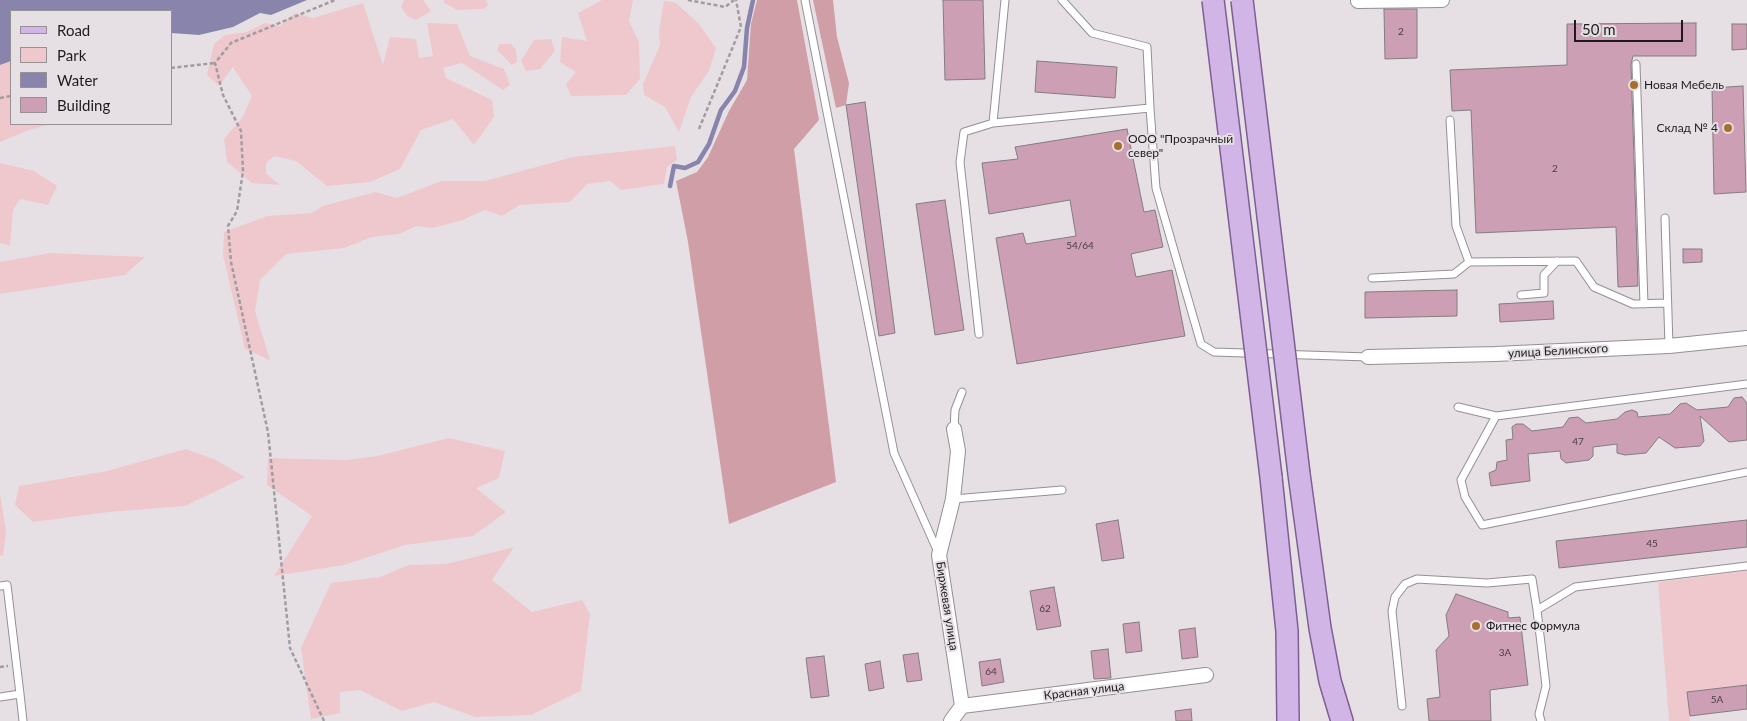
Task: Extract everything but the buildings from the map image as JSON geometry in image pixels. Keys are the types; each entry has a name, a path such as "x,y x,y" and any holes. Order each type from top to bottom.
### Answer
{"main road":[{"path":"1213,0 1271,477 1287,630 1288,721"},
{"path":"1242,0 1299,474 1320,628 1342,721"}],"street":[{"path":"1358,1 1442,0"},
{"name":"улица Белинского","path":"1368,357 1495,354 1668,346 1747,338"},
{"name":"Биржевая улица","path":"954,429 958,451 953,499 939,555 962,706"},
{"name":"Красная улица","path":"962,706 1206,675"},
{"path":"951,721 962,706"}],"lane":[{"path":"806,0 894,453 939,555"},
{"path":"993,123 1005,0"},
{"path":"1062,0 1092,33 1147,47 1156,188 1200,344 1214,352 1368,357"},
{"path":"1636,64 1644,304"},
{"path":"979,334 960,162 964,132 993,123 1150,108"},
{"path":"1450,120 1456,226 1469,262"},
{"path":"1665,218 1668,346"},
{"path":"1521,294 1544,293 1544,275 1557,261"},
{"path":"1372,278 1454,274 1469,262 1576,261 1594,287 1633,304 1667,303"},
{"path":"1458,407 1496,416 1747,384"},
{"path":"954,429 955,410 962,392"},
{"path":"1496,416 1461,480 1465,497 1482,525 1747,472"},
{"path":"953,499 1062,490"},
{"path":"1537,610 1575,587 1747,566"},
{"path":"1402,706 1392,612 1395,597 1405,584 1418,579 1487,582 1532,579 1546,686 1540,721"},
{"path":"0,586 7,585 23,721"},
{"path":"0,697 20,694"}],"path":[{"path":"172,68 215,63 231,43 335,0"},
{"path":"688,0 724,7 735,0 741,27 699,129"},
{"path":"215,63 224,95 241,131 243,171 237,211 228,226 231,262 268,432 290,648 324,721"}],"green space":[{"path":"404,0 423,0 431,11 416,20 407,16 401,7"},
{"path":"444,0 486,0 488,6 483,9 457,10 444,3"},
{"path":"602,0 633,0 629,21 639,42 640,79 626,95 571,96 566,84 576,72 560,62 562,37 587,41 578,13"},
{"path":"664,1 676,3 699,24 716,48 709,71 691,97 679,132 665,107 644,95 643,84 660,45 659,30"},
{"path":"363,3 383,65 390,37 416,39 419,58 433,56 427,23 457,24 470,56 504,69 510,85 503,90 462,63 443,68 446,78 492,100 494,117 474,145 453,119 421,130 400,169 370,182 327,186 296,161 274,156 266,163 266,174 280,185 252,183 227,162 224,139 242,118 252,96 233,67 219,86 207,75 214,44 225,35 247,32 265,23 280,26 295,13 313,18"},
{"path":"551,39 555,51 540,69 526,71 521,61 534,40"},
{"path":"500,44 511,44 516,50 517,62 512,65 497,50"},
{"path":"10,61 10,125 47,125 0,142 0,65"},
{"path":"675,146 677,160 667,167 664,184 621,190 610,181 587,184 570,202 520,205 502,216 485,210 460,221 432,228 417,226 399,234 372,237 344,248 286,254 260,280 255,311 270,360 245,349 223,255 224,232 267,216 312,213 323,206 375,192 397,198 442,181 485,181 573,157"},
{"path":"0,163 34,171 57,186 48,205 20,199 13,210 10,246 0,243"},
{"path":"50,253 145,257 125,275 0,294 0,262"},
{"path":"449,438 505,451 499,478 476,488 506,512 473,536 405,545 344,565 274,576 312,516 267,485 268,458 346,460 378,456"},
{"path":"186,449 216,460 245,477 185,506 109,512 33,522 15,505 19,486 107,471"},
{"path":"0,494 6,531 3,556 0,555"},
{"path":"514,547 492,580 532,612 582,600 590,614 581,691 531,715 475,717 434,702 402,711 360,690 340,692 340,713 311,719 301,648 331,583 380,577 409,565 446,564"},
{"path":"1747,571 1747,685 1687,692 1690,721 1669,721 1658,582"}],"shaded area":[{"path":"757,0 797,0 819,120 794,149 836,482 729,524 688,242 676,181 697,172 708,157 729,111 747,80 751,24"},
{"path":"813,0 833,0 837,37 849,83 846,105 836,108"}],"water":[{"path":"0,0 307,0 271,15 260,13 233,27 199,35 172,33 172,10 10,10 10,61 0,65"}],"waterway":[{"path":"670,186 674,166 685,168 698,162 709,144 721,110 735,91 744,67 747,28 753,0"}],"place":[{"name":"Новая Мебель","path":"1634,85"},
{"name":"Склад № 4","path":"1728,128"},
{"name":"ООО \"Прозрачный север\"","path":"1118,146"},
{"name":"Фитнес Формула","path":"1476,626"}]}
